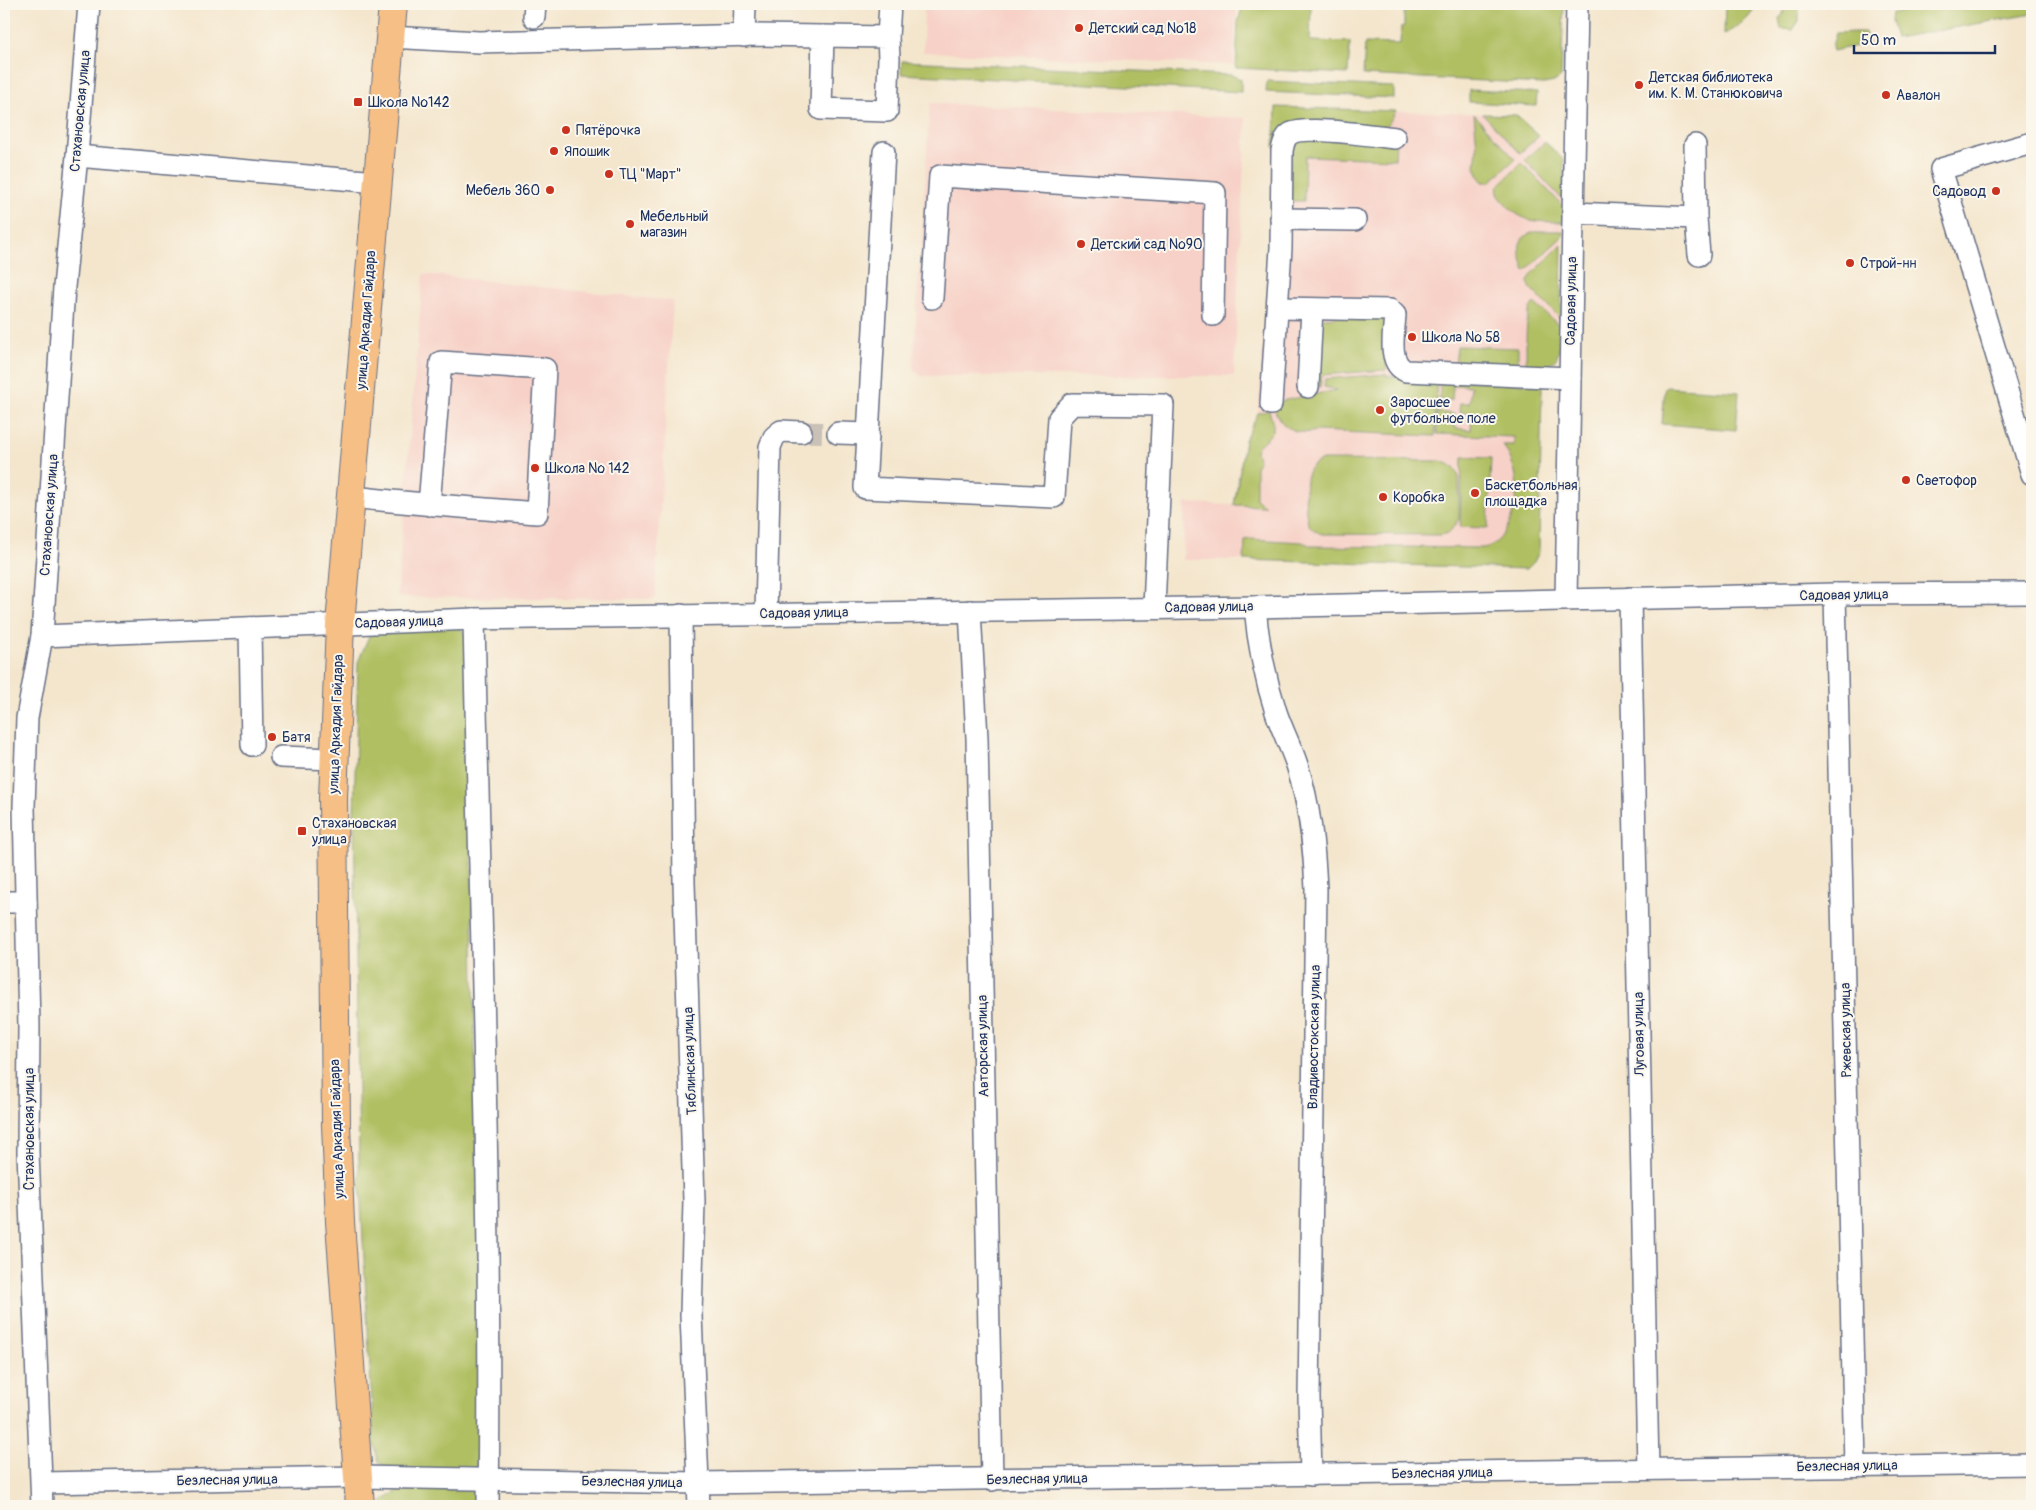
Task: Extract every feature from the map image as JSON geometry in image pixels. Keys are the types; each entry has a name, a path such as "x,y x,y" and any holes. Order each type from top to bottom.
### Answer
{"main road":[{"name":"улица Аркадия Гайдара","path":"360,1506 340,1222 332,830 340,624 393,4"}],"street":[{"name":"Стахановская улица","path":"41,1500 28,1162 29,1026 24,807 27,718 42,636 64,287 89,4"},
{"path":"744,36 745,4"},
{"path":"823,36 821,108 887,111 890,58 888,37 890,4"},
{"name":"Садовая улица","path":"1566,599 1577,4"},
{"path":"390,37 479,42 744,36 888,37"},
{"path":"1271,404 1282,219 1282,151 1285,139 1290,134 1300,131 1330,131 1395,138"},
{"path":"2032,143 1941,169 2028,445 2032,474"},
{"path":"1695,145 1696,218 1699,255"},
{"path":"884,152 865,488 1054,497 1059,418 1072,404 1163,405 1154,608"},
{"path":"77,156 377,182"},
{"path":"932,298 940,176 1215,194 1212,314"},
{"path":"1573,213 1696,218"},
{"path":"1282,219 1355,220"},
{"path":"1278,308 1388,310 1395,315 1394,361 1399,368 1406,372 1570,378"},
{"path":"1308,387 1312,308"},
{"path":"352,497 429,505 537,513 545,369 442,362 429,505"},
{"path":"766,614 770,447 774,437 781,431 801,432"},
{"path":"838,433 868,434"},
{"name":"Садовая улица","path":"42,636 474,618 1255,607 1835,594 2032,593"},
{"name":"Ржевская улица","path":"1835,594 1855,1466"},
{"name":"Луговая улица","path":"1630,598 1648,1469"},
{"name":"Владивостокская улица","path":"1255,607 1263,662 1276,712 1297,765 1308,808 1314,843 1316,889 1309,1397 1311,1475"},
{"name":"Авторская улица","path":"970,611 976,738 992,1480"},
{"name":"Тяблинская улица","path":"682,615 684,883 694,1201 691,1315 699,1506"},
{"path":"474,618 484,1059 488,1506"},
{"path":"250,628 252,745"},
{"path":"282,757 334,759"},
{"path":"4,902 26,902"},
{"name":"Безлесная улица","path":"41,1500 359,1477 698,1483 2032,1464"}],"shaded area":[{"name":"Детский сад №18","path":"924,4 1237,4 1233,65 923,52"},
{"name":"Детский сад №90","path":"930,103 1246,118 1234,376 921,376 913,369"},
{"name":"Школа № 58","path":"1276,107 1516,115 1564,160 1560,348 1556,360 1535,368 1539,552 1534,562 1527,569 1246,560 1183,560 1185,503 1234,505 1245,440 1258,413 1268,283"},
{"name":"Школа № 142","path":"423,274 673,301 655,599 397,597"}],"green space":[{"path":"1243,4 1311,4 1310,41 1350,42 1348,74 1236,68 1238,22"},
{"path":"1404,4 1564,4 1561,77 1554,82 1544,84 1363,75 1365,43 1400,44 1401,27 1404,26"},
{"path":"1725,4 1755,4 1751,14 1739,26 1724,35"},
{"path":"1791,4 1799,8 1799,21 1793,30 1781,29 1779,18 1782,16 1785,8"},
{"path":"1951,4 2032,4 2032,14 1896,38 1891,21 1892,13"},
{"path":"1865,32 1869,43 1833,51 1832,46 1836,33"},
{"path":"902,61 1231,75 1241,79 1241,92 901,74"},
{"path":"1267,81 1394,87 1394,98 1266,92"},
{"path":"1469,90 1537,93 1536,106 1469,102"},
{"path":"1276,107 1396,111 1387,126 1361,128 1274,147"},
{"path":"1474,114 1515,159 1490,182 1483,182 1475,167 1477,148"},
{"path":"1483,114 1516,115 1539,136 1520,153"},
{"path":"1294,140 1396,140 1395,159 1305,156 1304,201 1285,201"},
{"path":"1545,142 1564,160 1563,200 1525,160"},
{"path":"1522,163 1563,206 1563,222 1538,221 1524,218 1512,210 1500,197 1498,186"},
{"path":"1563,231 1563,236 1525,271 1520,252 1521,241 1530,233"},
{"path":"1562,244 1561,319 1531,289 1528,282 1532,274"},
{"path":"1534,303 1560,326 1560,346 1552,363 1526,370 1528,315"},
{"path":"1374,313 1390,324 1386,370 1322,375 1320,387 1318,387 1321,322 1324,318"},
{"path":"1457,346 1518,348 1518,368 1455,366"},
{"path":"1386,374 1386,376 1437,378 1435,436 1302,432 1295,431 1284,425 1276,414 1274,407 1281,401 1337,390 1324,387 1325,379"},
{"path":"1440,379 1542,385 1539,552 1534,562 1527,569 1244,560 1245,540 1249,539 1302,542 1312,546 1483,548 1492,545 1500,538 1511,519 1516,497 1515,473 1503,445 1514,445 1514,437 1437,434 1437,412 1454,414 1455,428 1471,430 1472,413 1459,412 1460,403 1469,403 1471,386 1453,385 1452,400 1440,400"},
{"path":"1665,387 1739,392 1736,430 1662,424"},
{"path":"1269,410 1273,432 1258,446 1256,451 1259,462 1256,467 1256,499 1265,506 1234,505 1245,440 1258,413"},
{"name":"Баскетбольная площадка","path":"1462,457 1491,458 1488,528 1460,527"},
{"name":"Коробка","path":"1323,460 1441,461 1449,464 1456,470 1459,477 1459,519 1449,533 1440,535 1322,534 1315,531 1308,521 1305,485 1311,467"},
{"path":"458,626 468,637 482,1453 477,1468 468,1473 388,1469 379,1462 374,1443 359,1167 354,812 358,662 369,636 381,630"},
{"path":"473,1488 481,1495 481,1506 381,1506 383,1501 398,1490"}],"tunnel":[{"path":"801,432 838,433"}],"place":[{"name":"Детский сад №18","path":"1079,28"},
{"name":"Детская библиотека им. К. М. Станюковича","path":"1639,85"},
{"name":"Авалон","path":"1886,95"},
{"name":"Школа №142","path":"358,102"},
{"name":"Пятёрочка","path":"566,130"},
{"name":"Япошик","path":"554,151"},
{"name":"ТЦ \"Март\"","path":"609,174"},
{"name":"Мебель 360","path":"550,190"},
{"name":"Садовод","path":"1996,191"},
{"name":"Мебельный магазин","path":"630,224"},
{"name":"Детский сад №90","path":"1081,244"},
{"name":"Строй-нн","path":"1850,263"},
{"name":"Школа № 58","path":"1412,337"},
{"name":"Заросшее футбольное поле","path":"1380,410"},
{"name":"Школа № 142","path":"535,468"},
{"name":"Светофор","path":"1906,480"},
{"name":"Баскетбольная площадка","path":"1475,493"},
{"name":"Коробка","path":"1383,497"},
{"name":"Батя","path":"272,737"},
{"name":"Стахановская улица","path":"302,831"}]}
